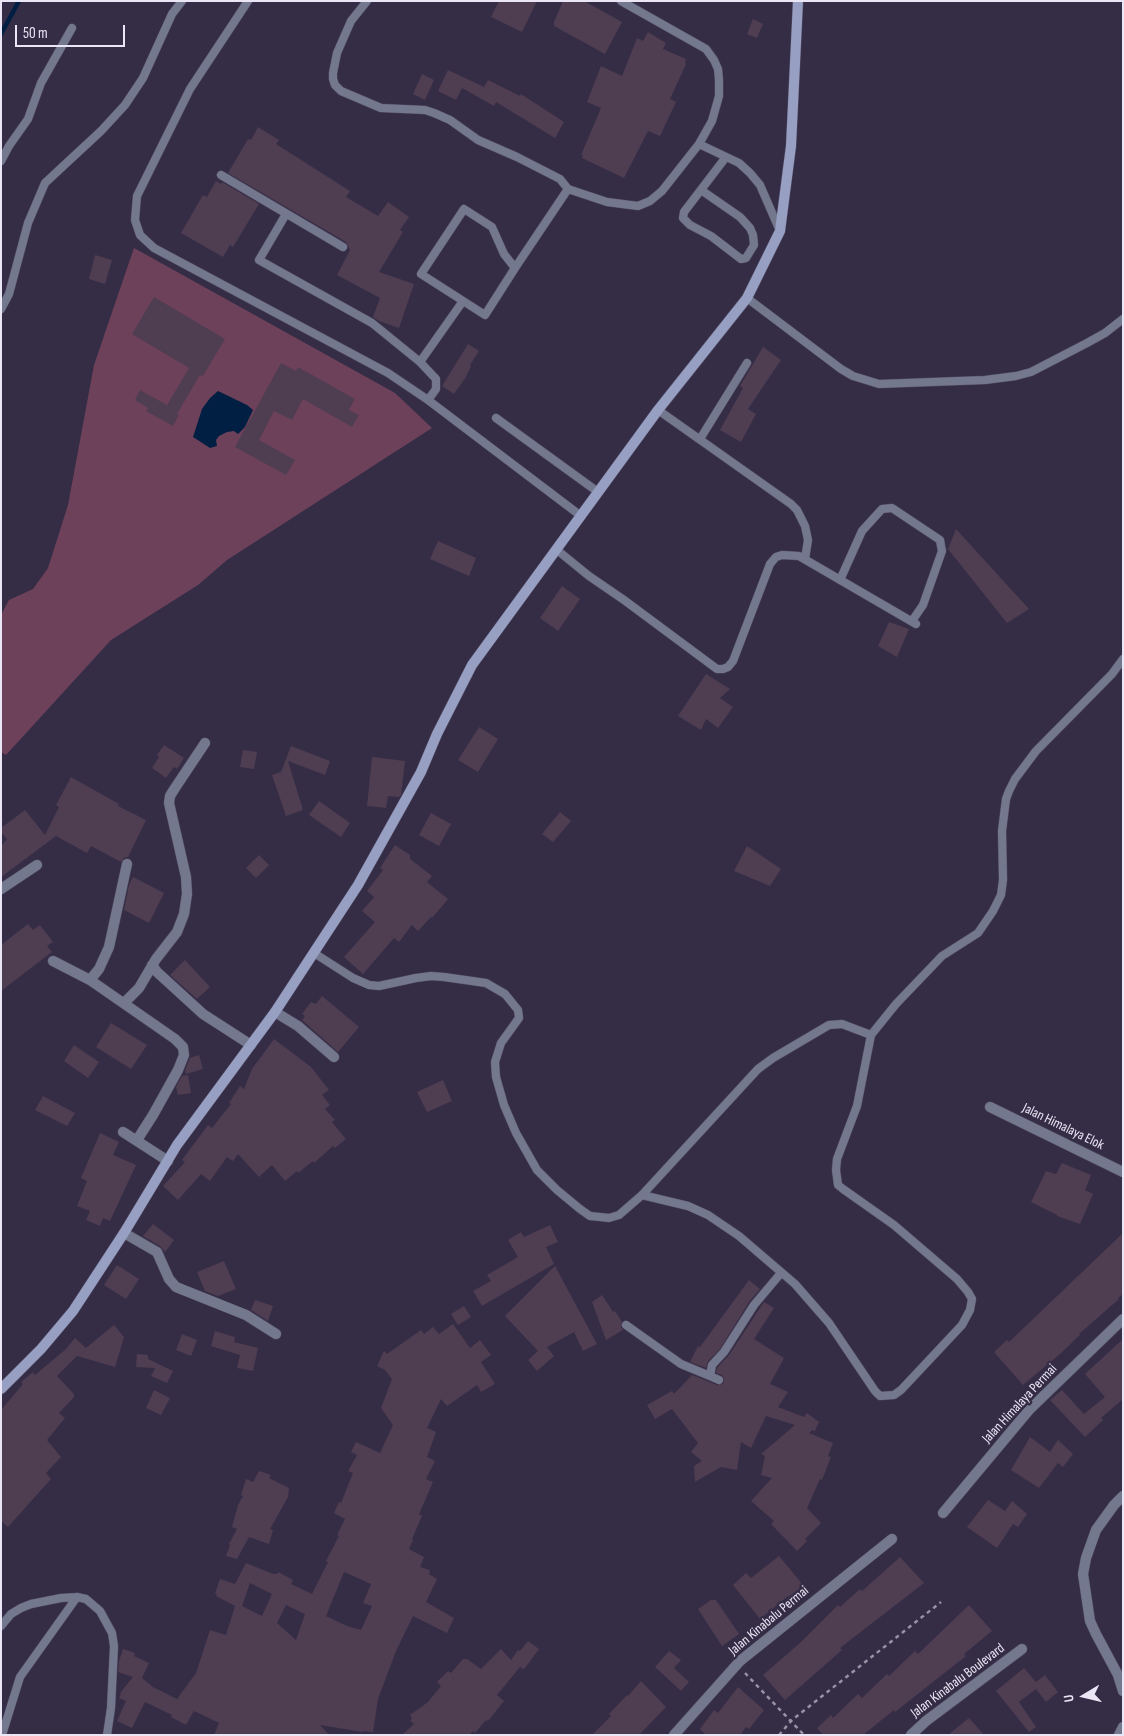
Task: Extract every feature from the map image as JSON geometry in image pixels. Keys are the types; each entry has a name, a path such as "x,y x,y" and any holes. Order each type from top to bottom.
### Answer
{"street":[{"path":"1,1389 62,1325 124,1233 177,1145 275,1012 314,953 358,885 394,822 421,772 437,734 472,664 658,410 747,298 780,231 791,146 798,1"},
{"path":"124,1003 139,988 152,966 177,932 186,905 186,878 169,803 170,796 205,743"},
{"path":"90,980 99,969 109,947 127,864"},
{"path":"1,889 37,865"},
{"path":"53,961 90,980 124,1003 175,1038 185,1051 178,1070 137,1140"},
{"path":"152,966 196,1008 251,1045"},
{"path":"275,1012 298,1026 334,1057"},
{"name":"Jalan Himalaya Elok","path":"990,1107 1123,1172"},
{"path":"123,1132 168,1161"},
{"path":"124,1233 156,1252 169,1279 176,1287 246,1315 276,1334"},
{"name":"Jalan Himalaya Permai","path":"943,1513 1029,1410 1123,1319"},
{"path":"1123,1496 1096,1530 1086,1558 1083,1574 1090,1620 1118,1675 1123,1691"},
{"name":"Jalan Kinabalu Permai","path":"674,1735 736,1665 892,1539"},
{"name":"Jalan Kinabalu Boulevard","path":"910,1735 1022,1649"},
{"path":"1120,1735 1123,1727"}],"lane":[{"path":"1,309 9,294 28,223 46,184 101,132 125,105 143,78 172,14 182,1"},
{"path":"248,1 190,89 137,196 135,220 140,235 154,248 388,373 428,400 582,516"},
{"path":"367,1 351,21 337,53 333,79 340,91 381,108 425,110 442,116 478,140 523,159 560,179 568,189 598,200 631,206 644,204 662,191 699,144 712,120 719,96 718,69 711,55 700,45 621,1"},
{"path":"1,161 28,119 42,83 72,28"},
{"path":"699,144 739,163 760,184 780,231"},
{"path":"701,190 740,217 750,228 754,244 746,258 741,259 711,236 684,221 684,212 726,157"},
{"path":"221,175 343,248"},
{"path":"516,268 504,254 492,227 464,209 421,274 484,315 516,268 568,189"},
{"path":"286,214 259,260 372,323 420,362 436,378 436,389 428,400"},
{"path":"747,298 841,369 866,381 879,384 945,383 1016,376 1031,372 1087,343 1105,333 1123,319"},
{"path":"420,362 463,301"},
{"path":"700,439 747,362"},
{"path":"658,410 784,499 796,510 805,526 808,540 805,560"},
{"path":"496,418 598,492"},
{"path":"557,550 589,576 713,666 723,670 733,660 772,560 776,557 786,554 799,556 805,560 840,580 914,622 923,605 942,551 940,540 892,508 882,509 862,532 840,580"},
{"path":"642,1195 688,1206 708,1215 739,1236 795,1284 829,1323 875,1392 880,1396 894,1395 901,1390 962,1325 970,1310 972,1299 968,1292 957,1279 894,1224 838,1184 837,1159 857,1106 871,1036 896,1004 942,956 972,938 986,923 1001,895 1003,880 1002,831 1004,807 1009,791 1036,751 1112,674 1123,659"},
{"path":"314,953 353,978 369,985 379,986 416,978 444,977 486,983 505,994 518,1010 519,1018 501,1043 495,1062 496,1077 504,1105 516,1133 537,1170 557,1190 590,1216 609,1218 619,1215 642,1195 758,1069 773,1058 830,1025 842,1024 871,1036"},
{"path":"710,1376 712,1365 724,1352 754,1305 781,1273"},
{"path":"626,1325 681,1364 719,1380"},
{"path":"2,1735 20,1677 76,1597"},
{"path":"1,1626 11,1614 31,1604 76,1597 86,1599 94,1604 107,1622 112,1633 114,1646 111,1708 107,1735"}],"path":[{"path":"779,1735 792,1720 941,1602"},
{"path":"736,1665 792,1720 804,1735"}],"shaded area":[{"path":"134,248 395,393 432,428 227,560 198,585 111,640 6,755 1,752 1,615 9,600 33,589 48,568 68,505 94,365"}],"water":[{"path":"218,391 247,405 253,410 245,427 238,434 234,431 219,436 216,440 217,446 210,448 193,437 202,409"}],"building":[{"path":"499,1 537,1 522,32 491,17"},
{"path":"563,1 584,1 622,22 605,54 554,26"},
{"path":"753,19 763,24 757,38 747,34"},
{"path":"648,32 666,43 663,49 686,59 686,64 670,99 676,102 660,136 648,131 624,178 582,158 583,155 581,155 601,108 587,102 601,66 622,76 637,38 643,41"},
{"path":"448,70 484,87 488,80 520,96 521,94 564,122 555,138 496,102 494,106 462,88 456,100 438,91"},
{"path":"422,74 434,80 425,100 413,94"},
{"path":"258,127 279,140 276,144 350,191 346,197 378,216 388,202 409,217 400,230 403,232 379,272 414,284 399,328 373,317 380,298 337,275 350,250 346,242 228,173 248,139 251,140"},
{"path":"216,181 221,184 222,182 259,204 233,247 230,245 223,257 181,233 203,195 207,197"},
{"path":"95,255 112,260 105,284 89,279"},
{"path":"154,297 225,339 203,376 200,375 177,414 179,415 173,426 146,411 148,408 135,400 140,390 167,405 189,368 132,334"},
{"path":"468,344 479,351 470,365 466,377 454,394 442,386"},
{"path":"763,347 781,360 748,409 756,414 741,442 720,430 743,388 740,386"},
{"path":"281,363 296,371 298,367 355,399 349,410 359,415 352,427 303,399 292,420 274,411 259,440 295,460 286,475 235,447"},
{"path":"956,529 1029,609 1007,623 948,549"},
{"path":"438,541 476,558 469,576 430,559"},
{"path":"562,586 580,599 558,631 540,618"},
{"path":"889,622 909,629 897,657 878,646"},
{"path":"706,674 730,689 720,698 733,707 718,728 706,719 701,730 678,716"},
{"path":"479,727 498,739 478,772 458,760"},
{"path":"164,745 184,758 177,769 174,767 166,778 152,768 159,757 157,755"},
{"path":"291,746 330,761 325,775 288,761 303,810 286,816 272,775 281,772"},
{"path":"243,750 257,752 254,769 240,767"},
{"path":"372,757 405,761 401,795 399,797 388,796 386,808 367,806"},
{"path":"71,777 119,804 118,806 146,820 128,857 124,858 121,862 91,846 87,853 56,836 1,877 1,846 7,839 1,832 1,828 25,810 45,835 59,807 56,805"},
{"path":"319,801 350,823 341,837 309,815"},
{"path":"560,812 571,821 553,842 542,834"},
{"path":"431,813 451,824 439,846 419,835"},
{"path":"395,845 410,855 410,859 432,876 427,882 448,899 418,931 412,925 399,942 394,938 363,974 344,957 375,922 362,911 374,897 367,891 383,870 380,868"},
{"path":"747,846 781,869 770,886 734,871"},
{"path":"259,855 269,865 256,878 246,868"},
{"path":"133,877 164,893 149,923 124,910 129,885"},
{"path":"28,924 33,930 40,925 53,942 47,946 52,952 1,991 1,945"},
{"path":"185,960 210,987 197,999 170,975"},
{"path":"322,996 359,1027 338,1052 302,1020 305,1016 302,1014 311,1002 316,1004"},
{"path":"111,1023 147,1045 131,1069 96,1047"},
{"path":"274,1039 311,1067 329,1090 322,1095 330,1105 325,1109 335,1120 332,1122 346,1139 335,1148 333,1146 314,1163 313,1161 285,1181 272,1165 259,1177 238,1154 233,1161 227,1157 210,1181 201,1174 178,1200 163,1186 185,1162 182,1160 208,1125 212,1128 231,1104 229,1103 240,1086 244,1089 252,1069"},
{"path":"74,1045 99,1062 88,1078 64,1061"},
{"path":"199,1055 203,1069 186,1074 185,1070 190,1058"},
{"path":"188,1075 191,1093 178,1095 176,1087 182,1076"},
{"path":"443,1080 452,1101 427,1112 417,1092"},
{"path":"43,1096 75,1113 67,1126 35,1110"},
{"path":"100,1133 119,1142 113,1155 136,1165 110,1221 103,1218 100,1226 86,1220 90,1211 77,1206 87,1181 81,1178"},
{"path":"1062,1163 1091,1175 1085,1190 1093,1194 1080,1224 1057,1216 1031,1202 1046,1171 1056,1174"},
{"path":"153,1224 174,1240 165,1252 160,1246 143,1236"},
{"path":"550,1225 558,1242 546,1247 554,1264 482,1306 473,1291 491,1281 487,1275 518,1257 508,1240 521,1232 524,1237"},
{"path":"1123,1233 1123,1294 1060,1354 1023,1385 994,1352 1007,1340 1009,1342"},
{"path":"224,1261 236,1289 218,1296 205,1291 197,1272"},
{"path":"117,1265 139,1279 126,1299 104,1285"},
{"path":"555,1266 597,1344 583,1351 574,1332 547,1347 554,1356 537,1371 528,1360 538,1351 505,1316"},
{"path":"749,1280 760,1289 749,1302 720,1349 708,1361 706,1368 690,1362 698,1346 700,1347"},
{"path":"602,1295 622,1322 621,1327 623,1330 606,1340 592,1302"},
{"path":"255,1300 273,1306 268,1321 251,1310"},
{"path":"764,1302 774,1308 754,1339 784,1358 770,1384 788,1392 778,1407 804,1417 807,1413 819,1422 815,1431 812,1430 809,1433 833,1443 828,1456 831,1457 822,1480 820,1479 807,1508 821,1523 805,1539 807,1541 797,1551 771,1524 774,1521 751,1501 772,1478 761,1475 765,1456 761,1454 795,1425 766,1416 751,1448 741,1442 737,1470 721,1467 695,1482 694,1466 702,1461 691,1452 698,1443 672,1409 655,1419 647,1405 672,1391 674,1394 692,1375 717,1385 723,1384 724,1379 722,1375 716,1373 717,1368 729,1355"},
{"path":"464,1306 471,1317 458,1325 451,1314"},
{"path":"453,1324 470,1348 480,1340 491,1355 481,1362 495,1384 481,1392 477,1385 447,1406 441,1399 427,1428 436,1432 427,1457 435,1461 426,1479 433,1482 419,1514 422,1516 409,1549 424,1557 420,1567 430,1570 429,1574 437,1579 426,1602 454,1618 447,1633 413,1616 396,1651 378,1699 373,1732 320,1725 329,1735 214,1735 219,1723 194,1711 186,1725 171,1717 172,1715 145,1702 132,1728 117,1721 126,1701 119,1698 120,1693 133,1677 118,1672 123,1649 135,1653 134,1656 149,1663 142,1678 153,1687 177,1699 196,1673 210,1630 226,1635 235,1606 216,1596 217,1594 215,1593 220,1579 235,1584 246,1563 273,1574 278,1572 293,1580 291,1584 312,1594 328,1562 326,1561 339,1536 337,1535 345,1519 334,1513 339,1502 341,1503 353,1473 348,1471 357,1455 351,1452 356,1442 380,1453 393,1425 381,1408 392,1379 385,1370 377,1366 384,1351 387,1354 421,1330 424,1334 433,1327 439,1334","holes":["344,1572 371,1584 363,1603 372,1606 361,1630 326,1616","250,1583 272,1594 262,1616 242,1606","286,1605 305,1614 296,1640 277,1623"]},
{"path":"114,1325 124,1337 115,1367 77,1356 57,1376 74,1394 74,1397 59,1413 65,1418 47,1440 61,1457 46,1473 51,1479 8,1527 1,1521 1,1410 23,1384 21,1382 33,1372 35,1375 66,1349 75,1338 86,1348"},
{"path":"215,1331 235,1337 234,1342 258,1348 253,1371 237,1368 240,1355 211,1346"},
{"path":"182,1334 197,1340 191,1356 176,1350"},
{"path":"1123,1339 1123,1399 1101,1418 1103,1420 1085,1437 1050,1400 1062,1390 1084,1414 1105,1397 1085,1374"},
{"path":"137,1354 148,1355 148,1359 173,1371 167,1383 151,1376 155,1368 136,1367"},
{"path":"154,1390 170,1398 161,1415 146,1408"},
{"path":"1030,1437 1050,1452 1058,1440 1073,1454 1063,1467 1058,1463 1039,1488 1011,1470"},
{"path":"259,1471 271,1475 269,1478 289,1488 288,1497 270,1529 273,1530 269,1544 249,1537 237,1559 226,1556 229,1544 237,1529 232,1527 238,1505 243,1496 241,1495 246,1479 253,1482"},
{"path":"988,1500 1005,1511 1012,1501 1027,1514 1018,1527 1013,1524 997,1548 967,1527"},
{"path":"779,1556 804,1586 790,1598 788,1596 760,1619 733,1585 746,1573 751,1578"},
{"path":"900,1557 924,1583 840,1648 842,1650 785,1700 763,1675 800,1643 838,1605 840,1607 860,1589 862,1591"},
{"path":"711,1600 716,1600 739,1634 722,1646 698,1609"},
{"path":"969,1605 992,1631 964,1654 966,1656 863,1735 823,1735 817,1728 831,1715 833,1718 858,1694 862,1698 915,1651 918,1654"},
{"path":"528,1641 539,1649 525,1668 520,1667 497,1695 504,1701 488,1721 486,1720 475,1733 473,1731 469,1735 402,1735 414,1724 410,1721 412,1718 410,1715 428,1702 441,1686 437,1682 448,1671 451,1673 463,1659 467,1659 481,1669 501,1649 511,1660"},
{"path":"669,1651 681,1660 674,1668 689,1682 681,1691 655,1667"},
{"path":"1024,1668 1036,1682 1045,1675 1058,1692 1046,1702 1036,1689 1019,1702 1036,1727 1029,1732 996,1691"},
{"path":"641,1681 666,1707 639,1735 592,1735 611,1716 609,1714"},
{"path":"738,1687 764,1710 749,1729 746,1727 740,1735 706,1735 700,1729 714,1710 718,1713"},
{"path":"969,1718 984,1735 948,1735"}],"waterway":[{"path":"1,34 19,1"}]}
